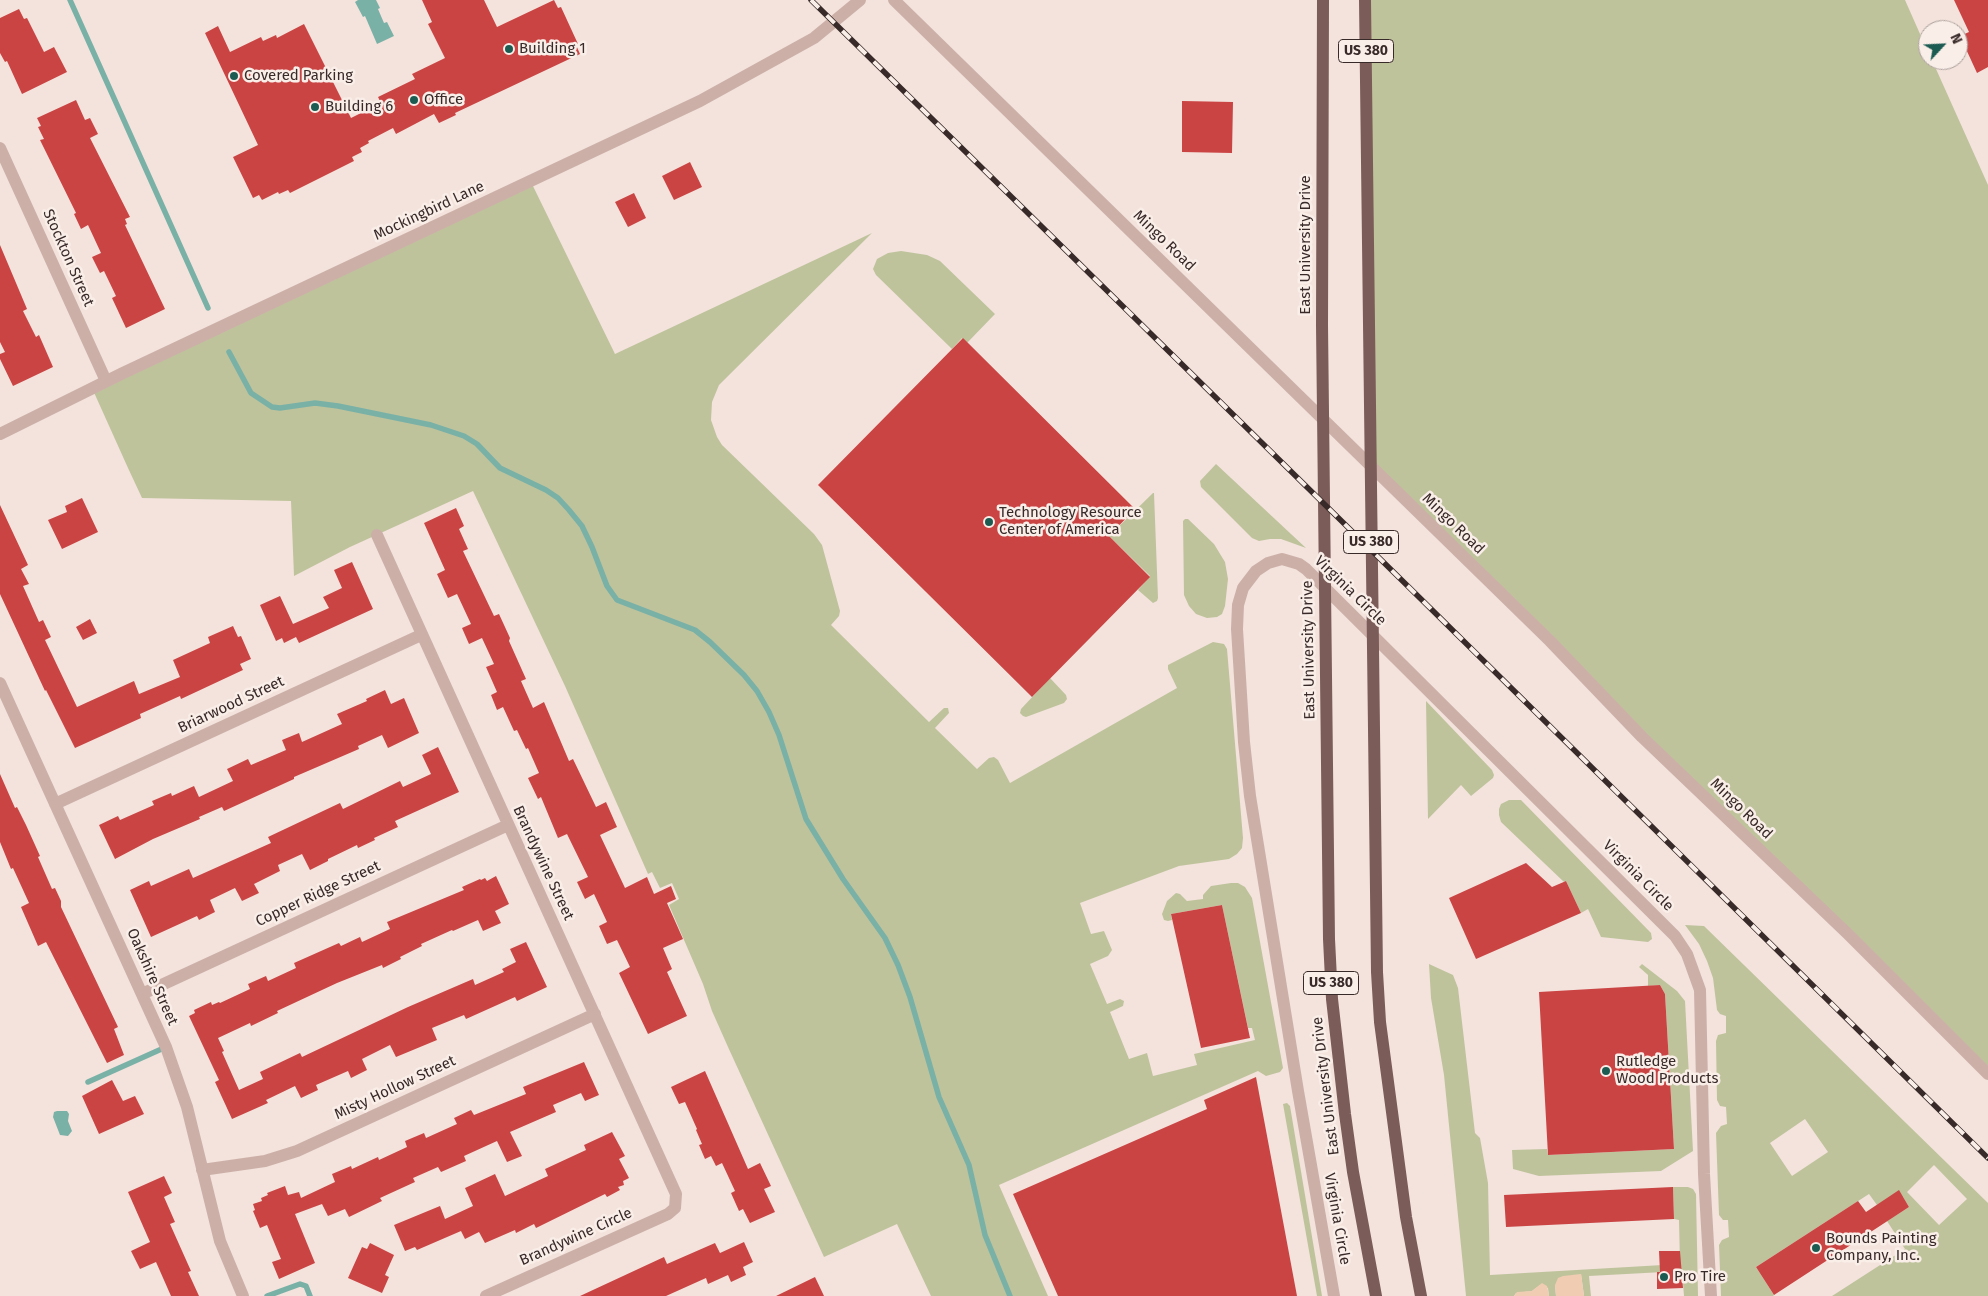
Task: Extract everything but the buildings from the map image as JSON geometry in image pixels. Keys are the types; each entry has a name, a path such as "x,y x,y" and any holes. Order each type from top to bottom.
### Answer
{"main road":[{"name":"East University Drive","path":"1323,0 1322,325 1325,666 1327,867 1332,999 1352,1172 1376,1296"},
{"name":"US 380","path":"1366,0 1375,921 1380,1022 1406,1217 1421,1296"}],"street":[{"name":"Mockingbird Lane","path":"0,434 700,101 814,38 860,0"},
{"name":"Mingo Road","path":"894,0 1550,641 1642,737 1849,935 1988,1074"},
{"name":"Stockton Street","path":"0,148 106,382"},
{"name":"Brandywine Street","path":"377,536 674,1189 676,1204"},
{"name":"Virginia Circle","path":"1334,1296 1298,1091 1250,796 1244,742 1237,629 1238,605 1243,588 1256,571 1268,563 1282,559 1299,564 1306,569 1675,936 1688,954 1700,990 1704,1174 1710,1296"},
{"name":"Briarwood Street","path":"55,804 421,635"},
{"name":"Oakshire Street","path":"0,683 142,994 181,1087 220,1240 243,1296"},
{"name":"Copper Ridge Street","path":"142,994 508,825"},
{"name":"Misty Hollow Street","path":"202,1170 265,1161 297,1151 595,1014"},
{"name":"Brandywine Circle","path":"486,1296 668,1214 676,1204"}],"green space":[{"path":"1365,0 1905,0 1918,29 1918,70 1936,70 1988,185 1988,1074 1369,465"},
{"path":"531,182 615,354 872,233 719,385 712,402 711,420 722,445 814,534 822,545 840,611 839,616 831,625 929,722 944,708 948,708 949,713 935,728 977,769 989,758 994,757 998,760 1010,783 1177,688 1168,665 1213,642 1224,644 1227,649 1243,838 1242,848 1229,859 1179,866 1080,903 1091,934 1104,931 1112,950 1108,956 1090,964 1107,1004 1120,999 1124,1001 1123,1006 1110,1012 1129,1059 1147,1053 1153,1076 1197,1065 1194,1054 1255,1040 1252,1028 1248,1028 1222,905 1171,914 1172,920 1168,921 1164,920 1162,914 1167,901 1176,893 1180,894 1187,901 1203,899 1203,895 1211,886 1238,883 1245,887 1252,898 1283,1068 1280,1072 1266,1076 1258,1071 999,1185 1048,1296 931,1296 897,1224 824,1257 712,1011 703,984 669,905 679,899 672,883 660,888 652,872 648,874 565,686 473,491 350,547 294,576 291,501 142,498 128,468 92,388"},
{"path":"901,251 927,255 940,261 995,314 967,343 962,338 952,349 876,275 873,269 877,259 888,253"},
{"path":"1216,464 1306,548 1281,539 1259,541 1252,538 1201,487 1200,481"},
{"path":"1153,493 1158,598 1153,603 1138,590 1150,576 1109,536"},
{"path":"1188,519 1214,544 1225,562 1228,579 1225,606 1222,614 1217,617 1207,618 1196,614 1189,606 1184,595 1183,521"},
{"path":"1050,678 1066,695 1067,699 1064,703 1026,717 1023,716 1020,713 1021,709"},
{"path":"1426,701 1492,770 1494,775 1493,778 1471,796 1461,785 1428,819"},
{"path":"1509,800 1521,800 1651,933 1652,939 1648,942 1601,937 1588,909 1581,913 1566,881 1564,882 1501,822 1499,809 1501,804"},
{"path":"1685,925 1704,926 1988,1203 1988,1296 1832,1296 1905,1249 1887,1221 1909,1207 1903,1197 1877,1205 1869,1194 1756,1267 1773,1296 1721,1296 1719,1245 1722,1240 1729,1237 1728,1220 1723,1220 1719,1215 1716,1133 1721,1126 1727,1124 1726,1107 1720,1106 1717,1100 1716,1041 1718,1035 1726,1033 1726,1016 1720,1014 1717,1010 1713,978 1699,944","holes":["1805,1119 1828,1152 1792,1176 1770,1143","1934,1165 1967,1199 1939,1225 1907,1192"]},
{"path":"1429,964 1453,975 1458,988 1475,1133 1480,1138 1488,1183 1490,1275 1680,1264 1679,1220 1674,1219 1673,1187 1688,1187 1693,1189 1696,1194 1698,1296 1684,1296 1682,1271 1589,1276 1591,1296 1584,1296 1581,1274 1555,1285 1556,1296 1549,1296 1548,1288 1540,1285 1532,1291 1516,1293 1514,1296 1466,1296 1444,1075 1431,998"},
{"path":"1642,964 1677,991 1685,1001 1693,1151 1661,1171 1539,1176 1513,1169 1512,1150 1547,1149 1548,1155 1674,1149 1665,994 1660,985 1648,986 1648,975 1639,967"},
{"path":"1287,1103 1290,1106 1322,1296 1317,1296 1283,1104"}],"sand":[{"path":"1581,1274 1584,1296 1556,1296 1555,1285 1558,1278"},
{"path":"1542,1283 1547,1286 1549,1296 1514,1296 1517,1292 1532,1291"}],"water":[{"path":"358,0 376,0 384,23 387,22 394,36 377,44 365,16 363,17 355,2"},
{"path":"67,1111 69,1114 68,1121 72,1131 68,1136 60,1135 53,1117 54,1112"}],"waterway":[{"path":"70,0 208,308"},
{"path":"229,352 251,393 272,407 280,408 315,403 338,406 431,425 464,436 477,444 500,468 546,490 558,498 569,510 582,526 607,586 617,600 695,630 744,675 757,691 779,735 806,819 843,879 885,938 898,965 910,997 939,1097 969,1165 985,1235 1010,1296"},
{"path":"88,1082 166,1047"},
{"path":"267,1296 300,1284 306,1286 310,1296"}],"railway":[{"path":"811,0 1988,1158"}],"place":[{"name":"Building 1","path":"509,49"},
{"name":"Covered Parking","path":"234,76"},
{"name":"Office","path":"414,100"},
{"name":"Building 6","path":"315,107"},
{"name":"Technology Resource Center of America","path":"989,522"},
{"name":"Rutledge Wood Products","path":"1606,1071"},
{"name":"Bounds Painting Company, Inc.","path":"1816,1248"},
{"name":"Pro Tire","path":"1664,1277"}]}
